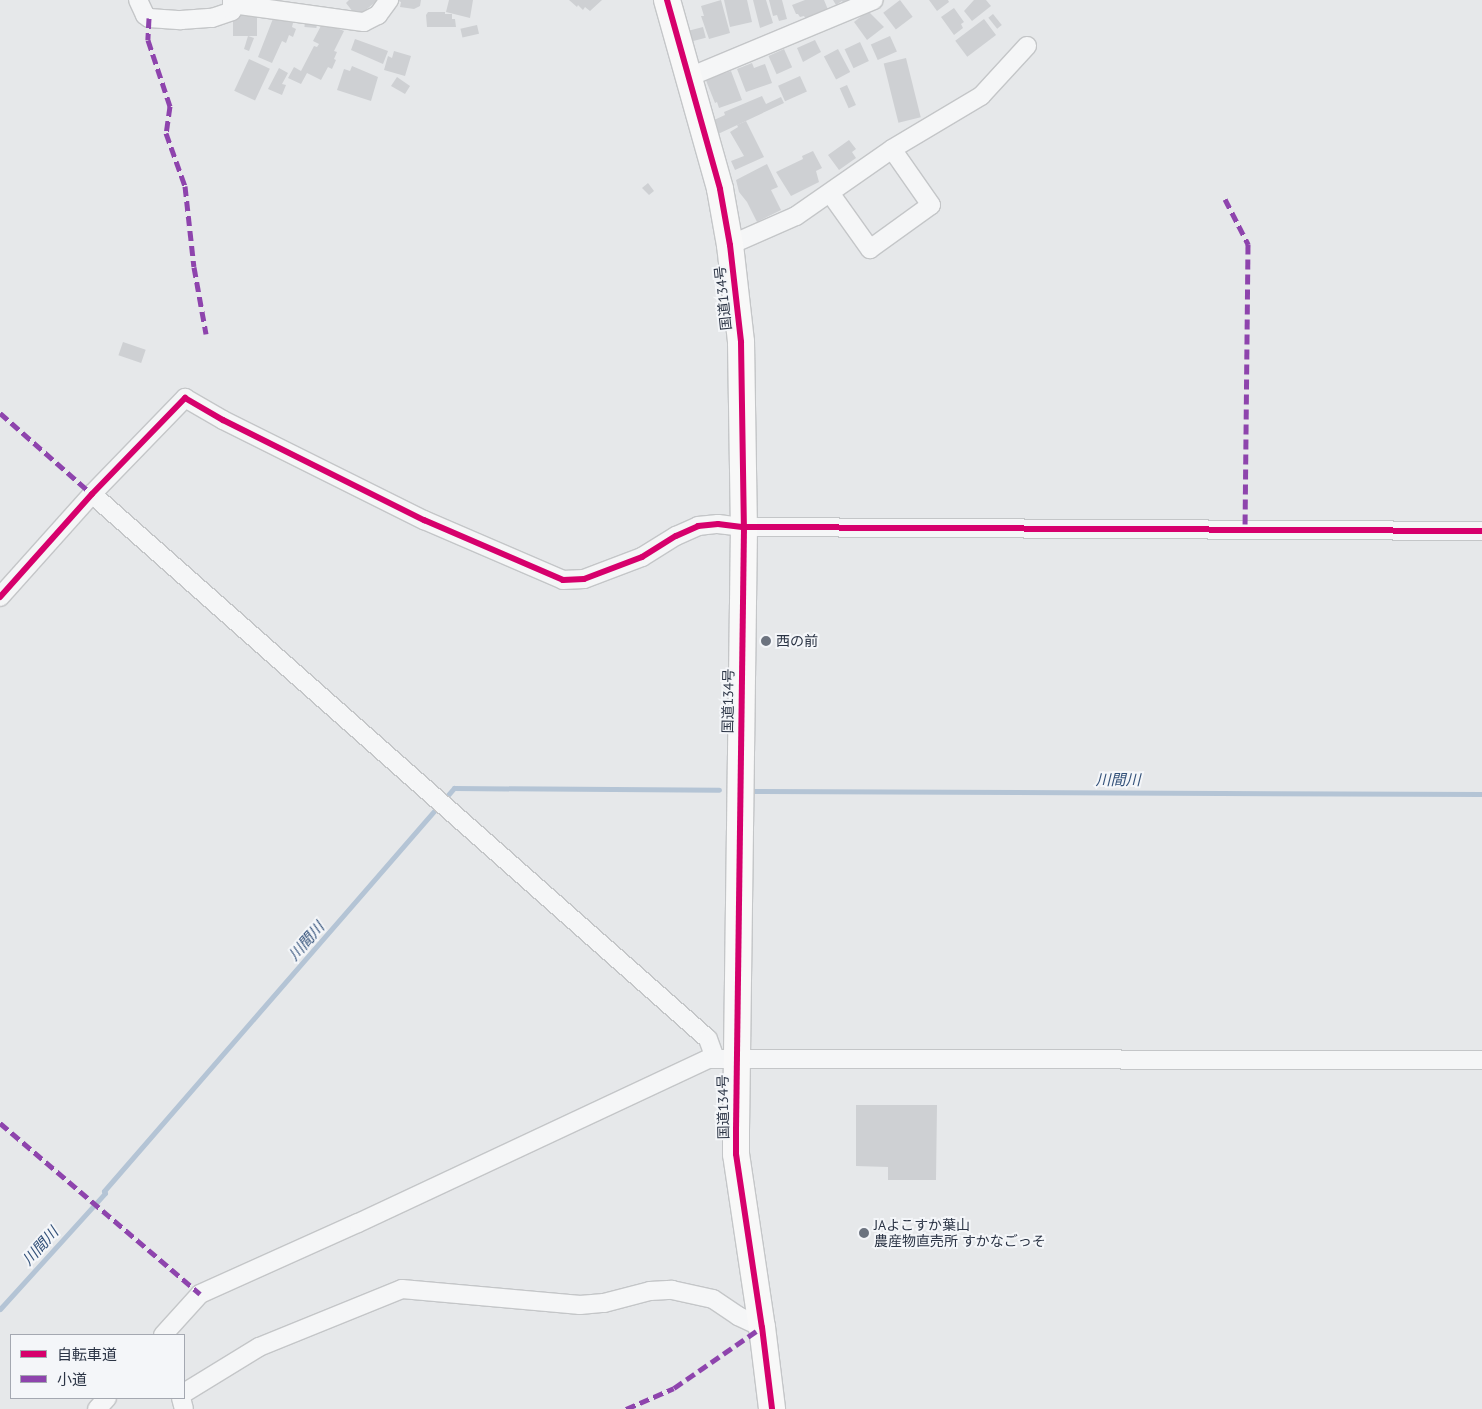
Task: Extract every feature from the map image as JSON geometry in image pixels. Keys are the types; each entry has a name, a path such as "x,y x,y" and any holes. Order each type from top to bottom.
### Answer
{"highway":[{"name":"国道134号","path":"667,0 720,189 730,245 740,342 744,527 725,1058 736,1154 762,1327 772,1409"}],"street":[{"path":"138,0 149,18 181,20 212,18 232,11 232,2 364,22 378,15 389,0"},
{"path":"689,77 871,2"},
{"path":"730,245 796,216 892,149 981,96 1027,46"},
{"path":"830,193 870,249 930,205 892,149"},
{"path":"0,597 92,494 185,398 223,420 424,520 563,580 584,579 642,556 676,536 698,526 718,524 744,527 1482,531"},
{"path":"92,494 708,1039 725,1058"},
{"path":"164,1334 200,1294 708,1059 1482,1060"},
{"path":"185,1392 259,1347 402,1289 580,1305 604,1303 650,1291 672,1290 713,1299 738,1316 762,1327"},
{"path":"97,1409 106,1399"}],"building":[{"path":"349,0 378,0 357,17 346,3"},
{"path":"395,0 421,0 420,6 414,9 400,7 401,2"},
{"path":"449,0 473,0 470,18 446,12"},
{"path":"569,0 602,0 590,11 585,7 583,10 578,5 577,7"},
{"path":"721,0 730,33 709,39 701,16 704,16 701,6"},
{"path":"724,0 747,0 752,22 730,27"},
{"path":"753,0 766,0 773,23 760,28"},
{"path":"769,0 782,0 787,19 779,21 777,15 773,16"},
{"path":"805,0 824,0 829,12 807,21 804,16 800,17 796,14 792,5"},
{"path":"833,0 851,0 844,5 842,1 836,5"},
{"path":"900,0 913,17 896,29 883,13"},
{"path":"929,0 948,0 949,2 937,11"},
{"path":"974,0 986,0 991,6 972,21 964,11"},
{"path":"954,8 964,22 961,24 963,28 954,35 941,17"},
{"path":"868,11 884,27 867,40 854,22"},
{"path":"428,12 452,14 456,27 427,27 426,15"},
{"path":"993,14 1002,25 997,29 988,18"},
{"path":"233,15 257,15 257,36 233,36"},
{"path":"274,16 293,23 292,27 296,29 293,37 289,35 286,43 282,41 272,63 258,57"},
{"path":"984,19 996,35 967,57 955,41"},
{"path":"305,21 317,22 316,28 304,27"},
{"path":"323,22 344,31 334,51 337,52 332,69 328,67 321,80 307,73 301,84 288,78 294,67 301,71 314,46 317,47 319,44 313,41"},
{"path":"477,25 479,34 462,38 460,29"},
{"path":"703,27 706,38 692,41 689,31"},
{"path":"248,36 254,38 249,51 244,49"},
{"path":"890,36 897,52 878,60 871,45"},
{"path":"355,39 388,51 383,64 351,50"},
{"path":"815,40 821,52 803,62 797,48"},
{"path":"860,42 869,61 853,68 845,49"},
{"path":"784,49 792,67 777,74 768,56"},
{"path":"838,49 850,72 836,79 824,57"},
{"path":"394,51 411,56 405,76 384,70 388,56 392,58"},
{"path":"906,58 921,117 898,123 884,64"},
{"path":"249,59 270,69 255,100 234,91"},
{"path":"752,63 754,68 765,64 772,83 746,92 737,69"},
{"path":"352,66 378,77 371,101 337,90 344,69 350,71"},
{"path":"279,68 288,73 282,84 286,85 282,95 268,89"},
{"path":"731,71 742,100 719,108 717,102 715,103 705,78 718,72 719,75"},
{"path":"800,76 807,92 785,101 778,86"},
{"path":"397,77 410,86 405,94 391,86"},
{"path":"847,85 856,105 849,108 840,88"},
{"path":"762,96 766,104 781,97 784,103 718,134 714,120 725,115 724,112"},
{"path":"746,121 764,157 735,170 731,161 744,156 730,132 738,127 737,125"},
{"path":"849,140 856,149 852,152 856,158 839,170 828,155"},
{"path":"813,151 822,168 816,171 819,182 791,196 776,172 803,159 802,156"},
{"path":"767,164 778,187 771,190 781,210 757,222 747,202 739,192 736,180"},
{"path":"648,183 654,191 649,195 642,188"},
{"path":"123,342 146,350 141,363 118,355"},
{"path":"856,1105 937,1105 936,1180 888,1180 888,1167 856,1166"}],"waterway":[{"name":"川間川","path":"0,1309 105,1193 104,1191 454,788 719,790"},
{"name":"川間川","path":"754,791 1482,794"}],"marked path":[{"path":"149,18 148,40 170,106 166,133 185,186 194,267 206,334"},
{"path":"1225,199 1248,244 1245,530"},
{"path":"0,413 92,494"},
{"path":"0,1123 200,1294"},
{"path":"626,1409 674,1388 762,1327"}],"cycle path":[{"path":"667,0 720,189 730,245 741,342 744,527 736,1154 762,1327 772,1409"},
{"path":"0,597 92,494 185,398 223,420 424,520 563,580 584,579 642,557 676,536 698,526 718,524 744,527 1482,531"}],"place":[{"name":"西の前","path":"766,641"},
{"name":"JAよこすか葉山 農産物直売所 すかなごっそ","path":"864,1233"}]}
